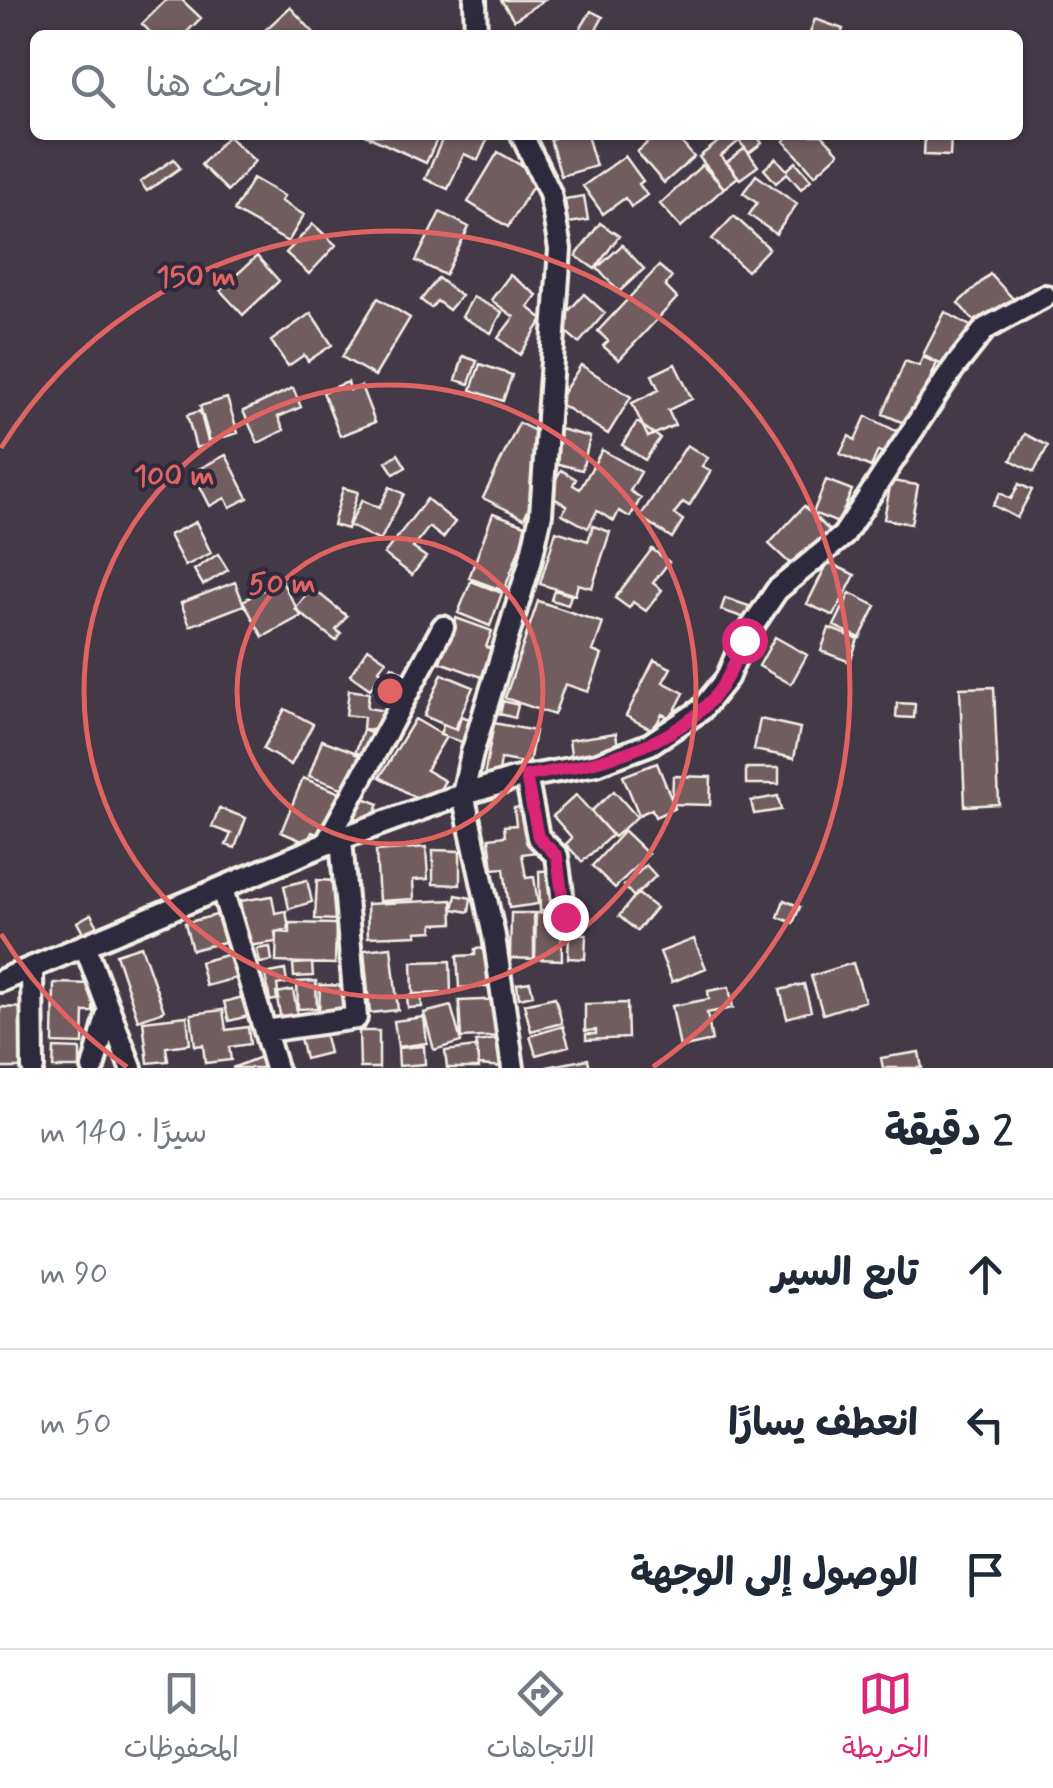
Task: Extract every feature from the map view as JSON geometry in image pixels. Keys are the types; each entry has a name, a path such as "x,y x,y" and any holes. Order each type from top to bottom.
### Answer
{"street":[{"path":"475,0 476,30"},
{"path":"513,1068 494,936 463,794 541,514 560,249 550,192 524,140"},
{"path":"0,981 334,842 463,794 526,776 597,764 650,744 701,710 727,678 744,640 777,590 843,536 953,369 985,330 1045,296"},
{"path":"265,1030 356,1018 334,842 443,627"},
{"path":"526,776 538,837 557,856 565,917"},
{"path":"222,889 276,1068"},
{"path":"84,946 132,1068"},
{"path":"32,968 32,1068"},
{"path":"94,1068 109,1009"}],"building":[{"path":"166,0 182,0 201,18 189,30 148,30 142,24"},
{"path":"501,0 544,0 514,20"},
{"path":"290,7 311,30 265,30"},
{"path":"591,11 603,17 596,30 580,30"},
{"path":"815,19 843,29 843,30 811,30"},
{"path":"224,140 232,140 255,161 228,191 201,165"},
{"path":"376,140 437,140 426,163"},
{"path":"442,140 487,140 478,160 464,154 448,189 425,179"},
{"path":"550,140 588,140 596,166 561,176"},
{"path":"650,140 679,140 694,157 664,183 637,152"},
{"path":"721,140 760,140 762,143 749,153 739,141 721,156 738,177 724,188 699,157"},
{"path":"827,140 839,153 815,175 784,141"},
{"path":"925,140 951,140 950,156 924,155"},
{"path":"745,148 758,166 740,179 727,162"},
{"path":"498,152 539,176 508,227 468,202"},
{"path":"625,156 643,181 639,184 647,195 631,207 625,198 603,214 583,186"},
{"path":"776,158 787,170 796,162 811,180 801,189 787,173 776,183 764,169"},
{"path":"174,159 180,168 147,191 140,182"},
{"path":"702,165 724,188 681,227 660,204"},
{"path":"756,175 797,204 776,234 749,215 757,203 743,193"},
{"path":"253,178 284,196 281,201 304,215 288,242 234,211"},
{"path":"584,196 588,220 568,223 565,199"},
{"path":"440,212 469,227 445,275 416,261"},
{"path":"734,216 769,248 747,271 712,239"},
{"path":"600,223 619,236 595,269 576,256"},
{"path":"313,224 336,245 309,274 286,253"},
{"path":"622,245 644,269 619,292 597,268"},
{"path":"257,256 279,281 243,315 220,290"},
{"path":"659,266 672,277 665,286 677,298 619,360 603,346 608,341 598,331"},
{"path":"990,274 1017,303 984,332 958,303"},
{"path":"510,275 537,295 528,307 543,319 520,355 498,338 514,317 491,300"},
{"path":"438,278 461,296 449,310 437,301 431,308 421,300"},
{"path":"584,294 605,313 579,343 557,324"},
{"path":"473,297 502,312 491,333 462,317"},
{"path":"378,298 410,318 375,376 342,357"},
{"path":"945,312 976,329 954,371 923,355"},
{"path":"311,313 332,345 308,361 304,355 288,366 271,341"},
{"path":"463,356 477,361 469,384 456,380"},
{"path":"923,357 937,363 911,426 883,414 905,361 919,366"},
{"path":"480,364 512,375 503,401 471,390"},
{"path":"675,364 692,399 668,410 675,425 648,437 632,403 659,390 652,375"},
{"path":"581,365 631,397 608,434 557,402"},
{"path":"348,382 350,390 361,386 375,422 340,436 323,392"},
{"path":"293,388 301,407 278,417 284,430 258,443 243,411"},
{"path":"227,398 238,433 210,441 200,406"},
{"path":"200,411 209,445 196,448 187,415"},
{"path":"866,416 898,432 887,455 878,451 871,467 840,454 849,436 855,440"},
{"path":"637,422 660,438 645,460 622,445"},
{"path":"519,423 553,440 542,481 524,518 483,498"},
{"path":"560,429 590,437 582,470 551,462"},
{"path":"1025,434 1048,446 1034,472 1011,460"},
{"path":"687,445 708,458 702,466 711,471 689,506 683,502 674,514 683,520 672,538 640,517"},
{"path":"602,450 641,472 630,491 641,498 630,517 619,511 614,521 597,511 588,528 562,514 567,506 547,494 561,470 576,479 573,485 580,489"},
{"path":"398,454 406,467 394,474 386,462"},
{"path":"226,455 248,498 230,507 225,498 210,506 193,472"},
{"path":"826,480 852,490 838,523 813,513"},
{"path":"891,481 918,485 911,524 884,519"},
{"path":"1019,484 1032,490 1017,518 993,505 1000,493 1011,499"},
{"path":"390,487 404,494 380,541 349,525 362,500 379,508"},
{"path":"343,488 358,492 347,529 333,525"},
{"path":"427,499 455,522 443,538 429,527 413,548 426,557 412,575 384,554"},
{"path":"804,506 833,534 798,571 769,544"},
{"path":"493,513 528,526 504,591 469,578"},
{"path":"196,522 211,553 185,566 169,535"},
{"path":"593,526 610,532 592,588 578,584 575,595 540,584 556,531 588,541"},
{"path":"652,549 669,562 653,583 662,590 646,611 633,602 629,608 615,598"},
{"path":"218,554 228,570 203,585 194,570"},
{"path":"828,562 855,575 834,616 807,604"},
{"path":"281,580 301,616 263,637 243,601"},
{"path":"471,581 502,593 490,626 458,613"},
{"path":"235,582 244,605 190,626 181,603"},
{"path":"312,588 347,616 336,630 341,634 336,641 295,609"},
{"path":"554,590 571,595 568,605 551,600"},
{"path":"850,593 876,606 860,638 834,626"},
{"path":"725,598 749,606 745,618 721,610"},
{"path":"538,601 603,623 593,651 602,655 588,692 565,684 554,715 505,698"},
{"path":"456,618 492,631 486,647 501,652 490,680 440,662"},
{"path":"829,628 858,639 850,662 821,651"},
{"path":"775,637 807,655 791,684 759,666"},
{"path":"368,648 386,660 370,689 350,675"},
{"path":"654,660 671,668 663,682 684,693 671,718 662,714 653,730 626,716"},
{"path":"392,666 418,683 400,710 374,693"},
{"path":"442,674 473,687 455,729 424,716"},
{"path":"994,687 999,804 965,806 960,688"},
{"path":"349,690 369,693 367,708 386,711 383,732 363,729 364,717 346,715"},
{"path":"503,701 518,705 515,718 500,714"},
{"path":"897,703 915,704 914,718 896,717"},
{"path":"285,709 313,724 291,765 263,749"},
{"path":"461,716 482,723 474,746 440,735 443,725 457,730"},
{"path":"415,719 446,737 426,770 445,781 430,806 380,777"},
{"path":"760,719 800,728 794,758 754,750"},
{"path":"494,723 535,731 529,764 501,759 498,780 484,777"},
{"path":"363,730 376,735 368,758 355,754"},
{"path":"616,733 620,762 573,769 569,740"},
{"path":"322,740 360,754 347,790 309,776"},
{"path":"657,763 675,808 655,817 652,809 639,815 623,776"},
{"path":"746,768 779,768 779,784 746,784"},
{"path":"673,776 711,777 710,805 672,804"},
{"path":"303,778 343,794 325,837 312,832 307,843 281,832"},
{"path":"614,791 637,817 614,837 591,811"},
{"path":"576,795 612,835 582,862 566,844 572,838 553,816"},
{"path":"778,796 781,810 754,814 751,801"},
{"path":"361,797 379,804 371,824 353,817"},
{"path":"535,805 544,851 522,854 526,878 534,877 538,904 509,908 504,868 493,869 489,838 505,836 504,826 516,825 514,808"},
{"path":"219,808 246,818 235,848 226,845 231,834 212,827"},
{"path":"624,831 648,854 615,888 592,866"},
{"path":"426,847 428,879 413,880 414,899 379,901 376,851"},
{"path":"433,850 460,851 460,885 433,884"},
{"path":"646,865 656,876 634,897 624,886"},
{"path":"561,870 562,910 540,911 539,871"},
{"path":"307,880 312,902 289,909 284,886"},
{"path":"317,880 339,881 337,920 315,919"},
{"path":"637,893 656,908 637,931 619,916"},
{"path":"456,895 471,898 469,912 453,909"},
{"path":"272,896 275,913 286,911 289,929 275,932 276,942 248,946 240,901"},
{"path":"452,900 453,923 433,924 433,931 416,932 417,935 368,937 367,904"},
{"path":"784,900 800,907 793,923 778,917"},
{"path":"511,913 534,913 534,959 510,958"},
{"path":"536,913 561,914 562,960 535,959"},
{"path":"91,914 101,932 87,940 77,922"},
{"path":"220,914 228,941 192,950 185,923"},
{"path":"290,923 336,924 335,964 276,962 277,932 290,933"},
{"path":"569,934 586,935 585,959 568,958"},
{"path":"694,939 706,968 672,982 660,952"},
{"path":"141,946 164,1011 138,1020 116,954"},
{"path":"270,947 272,961 260,963 257,949"},
{"path":"391,947 398,1010 370,1013 364,950"},
{"path":"487,948 489,986 459,988 457,956 475,955 475,949"},
{"path":"230,954 236,978 206,986 200,962"},
{"path":"450,961 451,993 413,994 412,962"},
{"path":"312,963 313,976 294,977 293,964"},
{"path":"853,963 865,1001 823,1014 811,976"},
{"path":"285,970 287,983 277,985 279,999 270,1001 265,974"},
{"path":"316,981 317,1008 298,1009 297,982"},
{"path":"530,982 533,995 519,998 517,984"},
{"path":"54,983 94,984 93,1012 84,1012 83,1044 53,1043"},
{"path":"804,984 811,1011 787,1018 780,990"},
{"path":"320,985 352,986 350,1018 319,1017"},
{"path":"729,987 733,1008 707,1013 712,1041 680,1048 672,1006 709,999 708,991"},
{"path":"293,990 299,1022 282,1025 276,993"},
{"path":"254,994 257,1004 246,1007 248,1016 229,1021 224,1002"},
{"path":"421,995 422,1007 408,1008 407,996"},
{"path":"555,997 562,1023 531,1031 524,1004"},
{"path":"504,999 505,1036 461,1038 459,1001"},
{"path":"627,1003 628,1038 586,1040 586,1034 596,1034 596,1030 585,1031 585,1004"},
{"path":"451,1006 461,1042 434,1050 424,1013"},
{"path":"0,1007 28,1008 26,1068 0,1068"},
{"path":"223,1010 226,1030 248,1027 250,1044 229,1047 231,1060 205,1063 203,1045 195,1046 191,1014"},
{"path":"187,1016 190,1044 166,1047 168,1061 148,1063 143,1021"},
{"path":"424,1017 427,1043 398,1047 394,1021"},
{"path":"563,1026 569,1046 536,1055 530,1036"},
{"path":"359,1031 379,1031 379,1068 360,1068"},
{"path":"324,1032 329,1053 305,1059 300,1038"},
{"path":"511,1037 516,1068 479,1065 476,1042"},
{"path":"424,1046 425,1064 399,1066 398,1048"},
{"path":"476,1047 479,1068 447,1068 445,1051"},
{"path":"54,1048 80,1049 80,1068 53,1068"},
{"path":"919,1052 922,1068 883,1068 881,1058"},
{"path":"260,1057 265,1068 232,1068"},
{"path":"588,1059 590,1068 547,1068 547,1067"}],"route":[{"path":"565,917 557,856 538,837 526,776 597,764 650,744 701,710 727,678 744,640"}]}
